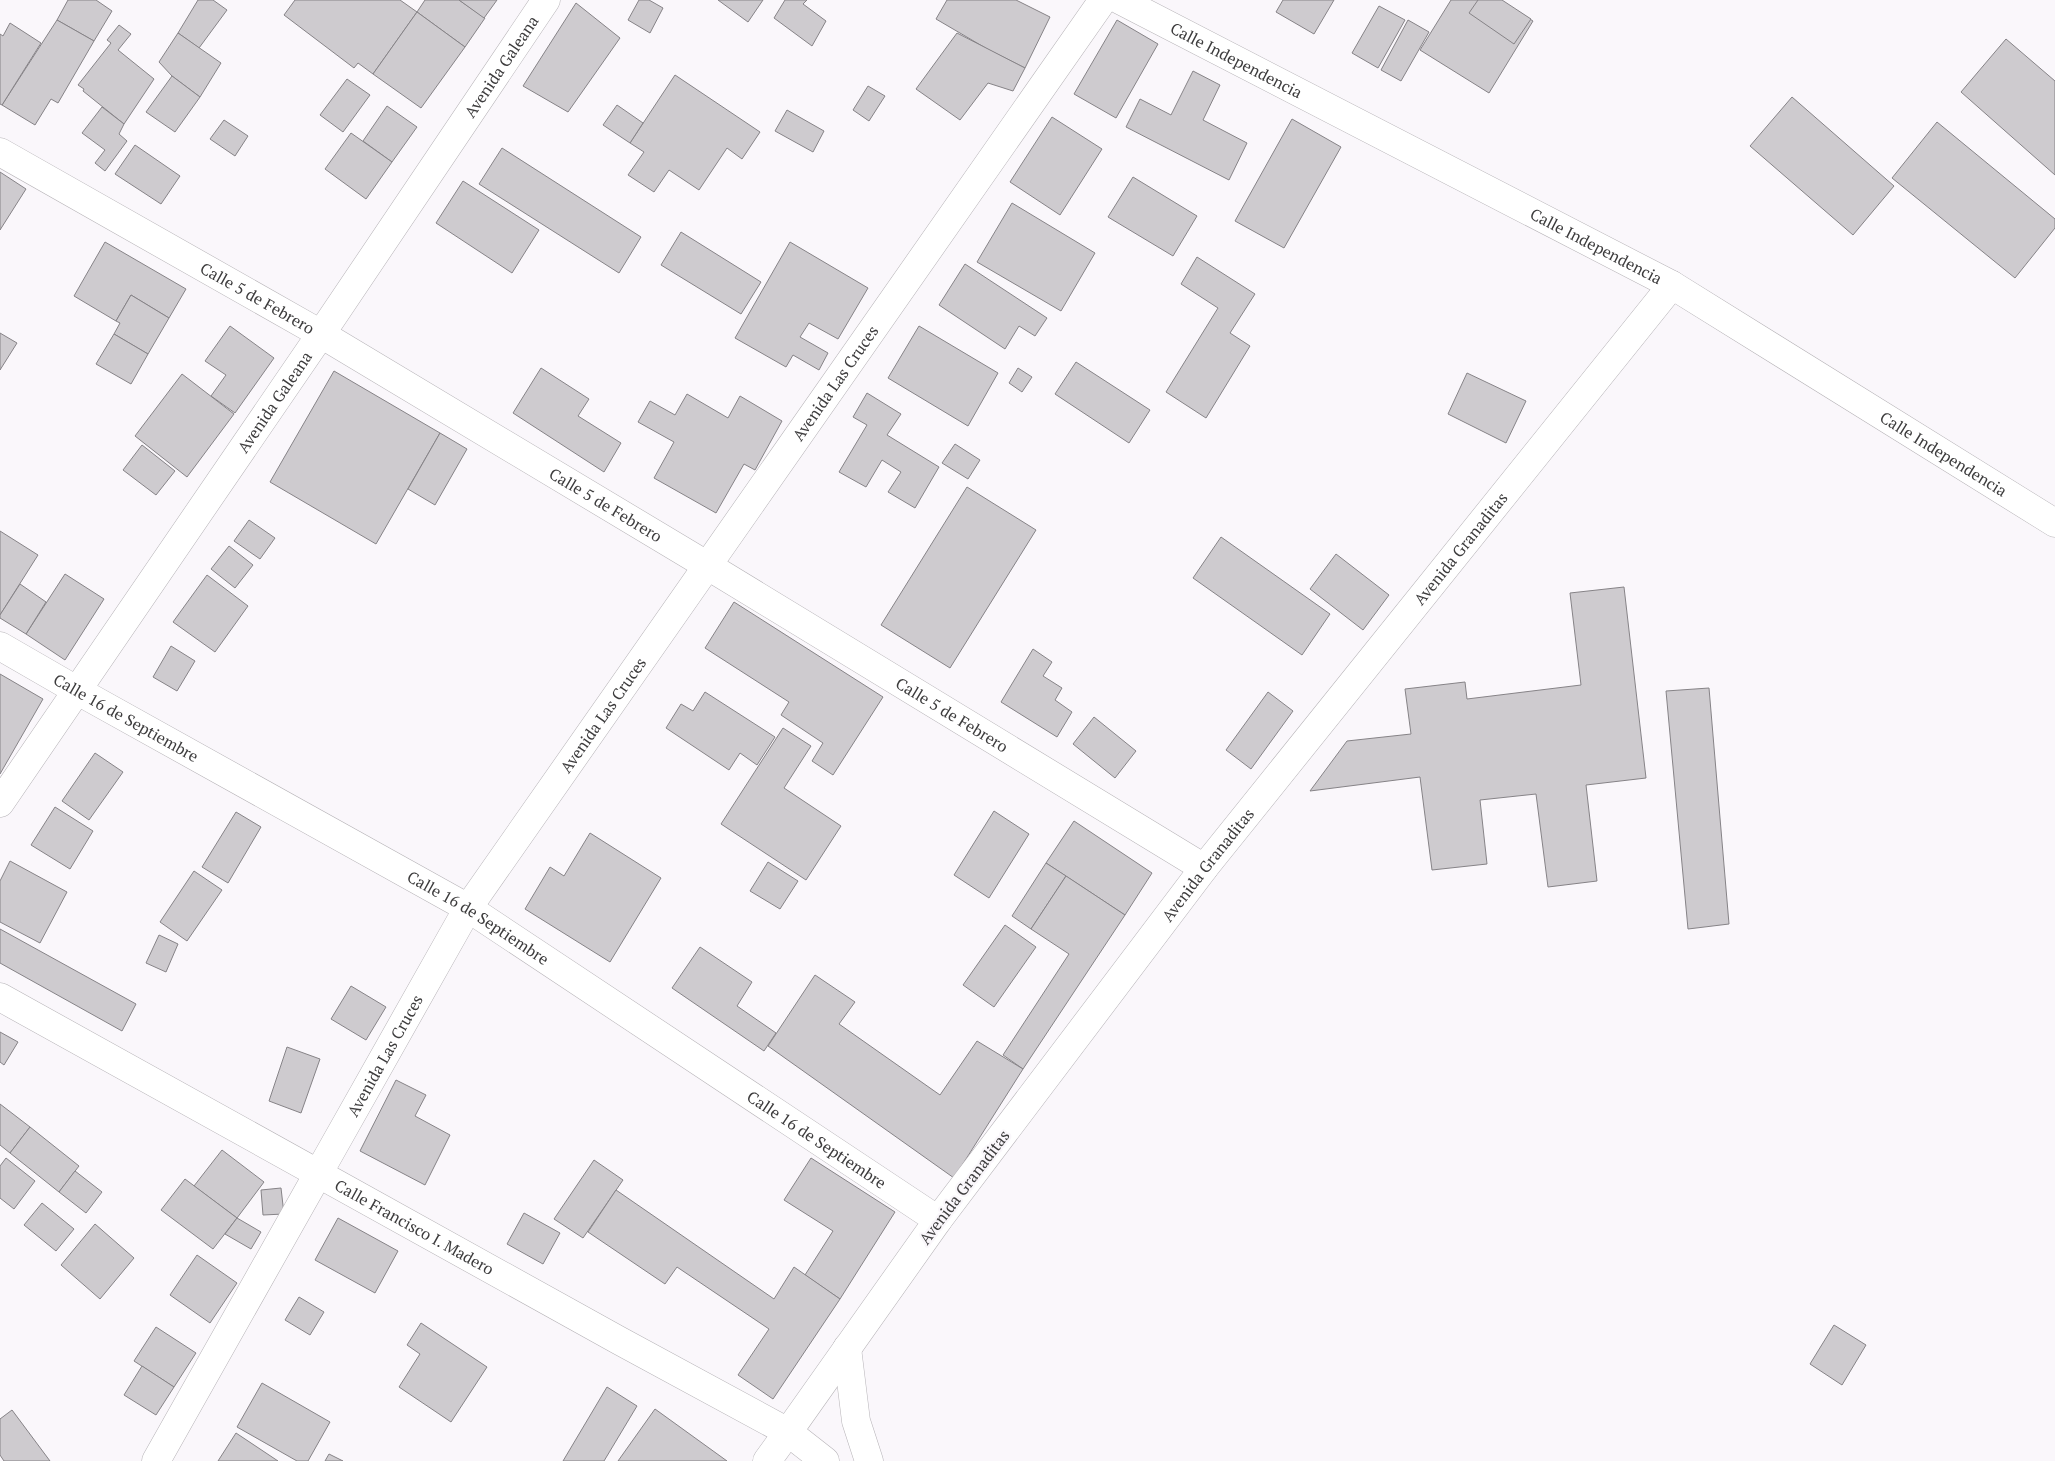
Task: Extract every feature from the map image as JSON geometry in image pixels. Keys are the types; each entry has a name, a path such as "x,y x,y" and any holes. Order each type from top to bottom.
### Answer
{"street":[{"name":"Avenida Galeana","path":"0,802 78,691 546,0"},
{"name":"Avenida Las Cruces","path":"156,1461 468,908 1103,0"},
{"name":"Calle Independencia","path":"1120,0 1672,285 2055,523"},
{"name":"Calle 5 de Febrero","path":"0,152 321,334 708,566 1204,868"},
{"name":"Avenida Granaditas","path":"767,1461 938,1220 1204,868 1672,285"},
{"name":"Calle 16 de Septiembre","path":"0,646 468,908 938,1220"},
{"name":"Calle Francisco I. Madero","path":"0,998 788,1432 825,1461"},
{"path":"847,1348 856,1421 869,1461"}],"building":[{"path":"68,0 96,0 112,11 94,41 57,20"},
{"path":"198,0 213,0 227,10 199,48 178,33"},
{"path":"295,0 400,0 417,12 373,74 358,63 354,68 284,15"},
{"path":"425,0 459,0 485,18 465,47 417,12"},
{"path":"459,0 497,0 484,18"},
{"path":"639,0 649,0 663,8 650,33 628,20"},
{"path":"718,0 763,0 748,22"},
{"path":"785,0 807,0 803,4 826,21 812,46 774,18"},
{"path":"947,0 1016,0 1050,17 1025,68 989,50 936,19"},
{"path":"1283,0 1334,0 1314,34 1276,12"},
{"path":"1451,0 1499,0 1533,21 1489,93 1420,50"},
{"path":"1478,0 1502,0 1531,19 1514,44 1469,13"},
{"path":"576,3 620,38 568,112 523,86"},
{"path":"1379,6 1405,20 1378,68 1352,53"},
{"path":"417,12 465,47 421,108 373,74"},
{"path":"57,20 94,41 58,103 51,99 35,125 2,105"},
{"path":"1117,20 1158,44 1116,118 1074,94"},
{"path":"1408,20 1429,32 1401,81 1381,70"},
{"path":"10,23 41,43 2,105 0,104 0,34 3,36"},
{"path":"119,25 131,34 118,50 154,79 124,124 78,85 111,43 107,40"},
{"path":"178,33 221,63 200,97 172,76 159,62"},
{"path":"957,33 1025,68 1013,91 988,83 960,120 916,89"},
{"path":"2006,39 2055,81 2055,175 1961,92"},
{"path":"1193,71 1220,85 1203,120 1247,143 1229,180 1126,127 1140,99 1171,115"},
{"path":"675,75 760,132 742,159 727,148 699,190 669,170 654,192 628,175 644,152 630,143"},
{"path":"172,76 200,97 175,132 146,112"},
{"path":"347,79 370,95 343,132 320,115"},
{"path":"868,86 885,96 869,121 853,110"},
{"path":"1792,97 1894,186 1853,235 1750,146"},
{"path":"617,105 643,123 630,143 603,125"},
{"path":"387,106 417,127 392,162 363,141"},
{"path":"102,107 124,124 119,134 127,141 105,171 95,163 105,150 82,133"},
{"path":"787,110 824,131 813,152 775,131"},
{"path":"1052,117 1102,149 1060,215 1010,182"},
{"path":"1292,119 1341,147 1284,248 1235,221"},
{"path":"224,120 248,136 235,156 210,139"},
{"path":"1937,122 2055,219 2055,228 2015,278 1892,178"},
{"path":"351,133 392,162 366,199 325,169"},
{"path":"135,145 180,176 161,204 115,174"},
{"path":"502,148 641,237 619,273 479,184"},
{"path":"0,172 26,189 0,230"},
{"path":"1133,177 1197,216 1173,256 1108,217"},
{"path":"463,181 539,230 512,273 436,223"},
{"path":"1012,203 1095,253 1061,311 977,262"},
{"path":"681,232 761,282 741,314 661,265"},
{"path":"105,242 186,289 169,318 131,295 116,321 74,296"},
{"path":"790,242 868,288 838,339 809,323 800,337 828,353 819,370 793,355 786,367 735,338"},
{"path":"1197,257 1255,294 1230,333 1250,346 1206,418 1166,392 1218,308 1181,284"},
{"path":"965,264 1047,318 1035,336 1019,326 1005,349 939,305"},
{"path":"131,295 169,318 148,354 114,334 120,323 116,321"},
{"path":"230,326 274,358 235,413 211,396 226,375 205,361"},
{"path":"919,326 998,373 968,426 888,378"},
{"path":"0,333 17,343 0,370"},
{"path":"114,334 148,354 131,384 96,364"},
{"path":"1076,362 1150,410 1129,443 1055,394"},
{"path":"541,368 589,399 578,416 621,443 604,472 513,413"},
{"path":"1018,368 1032,377 1022,392 1009,383"},
{"path":"334,371 440,433 376,544 270,482"},
{"path":"1467,373 1526,401 1506,443 1448,414"},
{"path":"182,374 234,414 187,477 135,436"},
{"path":"867,393 901,414 887,435 939,467 915,508 888,492 901,472 882,460 866,487 839,472 867,425 853,417"},
{"path":"687,394 728,418 740,396 782,421 755,470 744,464 716,513 654,478 674,442 638,422 650,401 675,415"},
{"path":"440,433 467,449 435,505 408,489"},
{"path":"955,444 980,460 968,479 942,463"},
{"path":"142,445 175,471 156,495 123,470"},
{"path":"967,487 1036,530 950,668 881,625"},
{"path":"249,520 275,538 260,559 234,541"},
{"path":"0,531 38,555 0,615"},
{"path":"1221,537 1330,614 1302,655 1193,578"},
{"path":"229,546 253,565 235,588 211,569"},
{"path":"1336,554 1389,595 1363,630 1310,589"},
{"path":"65,574 104,599 65,660 26,634"},
{"path":"207,575 248,606 215,652 173,622"},
{"path":"20,584 46,602 26,634 0,618 0,615"},
{"path":"1624,587 1646,778 1586,785 1597,881 1548,887 1536,794 1480,800 1487,864 1432,870 1420,777 1310,791 1347,741 1411,734 1405,689 1465,682 1467,699 1581,685 1570,593"},
{"path":"734,602 883,697 833,775 812,761 823,743 781,715 789,702 705,648"},
{"path":"171,646 195,661 177,691 153,677"},
{"path":"1033,649 1052,662 1043,676 1062,688 1055,700 1072,712 1057,737 1001,702"},
{"path":"0,674 43,699 0,774"},
{"path":"1709,688 1729,924 1688,929 1666,691"},
{"path":"705,692 775,737 757,765 740,753 729,770 666,728 681,704 693,711"},
{"path":"1268,692 1293,711 1251,769 1226,750"},
{"path":"1094,717 1136,751 1115,778 1073,744"},
{"path":"783,728 811,746 784,788 841,826 806,880 721,824"},
{"path":"95,753 123,772 89,820 62,801"},
{"path":"55,807 93,831 70,869 31,845"},
{"path":"994,811 1029,834 989,898 954,875"},
{"path":"236,812 261,827 228,883 202,867"},
{"path":"1074,821 1152,873 1125,915 1046,863"},
{"path":"590,833 661,878 610,962 525,909 550,867 564,876"},
{"path":"10,861 67,892 40,943 0,922 0,881"},
{"path":"768,862 798,881 780,909 750,891"},
{"path":"1046,863 1066,876 1031,929 1012,916"},
{"path":"194,871 222,890 187,941 160,922"},
{"path":"1066,876 1125,915 1023,1069 1003,1055 1069,954 1031,929"},
{"path":"1005,925 1036,947 994,1007 963,985"},
{"path":"0,929 136,1004 122,1031 0,963"},
{"path":"159,935 178,944 166,972 146,963"},
{"path":"700,947 752,982 737,1006 776,1033 764,1051 672,988"},
{"path":"815,975 855,1002 839,1024 940,1095 977,1041 1023,1069 954,1178 768,1046"},
{"path":"351,986 386,1007 366,1040 331,1019"},
{"path":"0,1032 18,1042 4,1065 0,1062"},
{"path":"287,1047 320,1059 301,1113 269,1101"},
{"path":"396,1080 426,1095 415,1116 450,1135 425,1185 360,1151"},
{"path":"0,1104 30,1127 10,1153 0,1145"},
{"path":"30,1127 79,1166 59,1192 10,1153"},
{"path":"222,1150 264,1182 237,1218 194,1186"},
{"path":"6,1158 35,1181 14,1209 0,1198 0,1166"},
{"path":"811,1158 895,1212 840,1299 805,1275 833,1231 784,1200"},
{"path":"594,1160 623,1180 583,1238 554,1219"},
{"path":"75,1171 102,1192 86,1213 59,1192"},
{"path":"185,1179 237,1218 213,1249 161,1210"},
{"path":"281,1188 284,1214 263,1215 261,1190"},
{"path":"616,1190 774,1299 794,1267 840,1299 773,1399 738,1375 769,1329 677,1267 665,1284 588,1232"},
{"path":"42,1203 74,1229 56,1251 24,1225"},
{"path":"524,1213 560,1233 543,1264 507,1244"},
{"path":"237,1218 261,1232 251,1249 225,1234"},
{"path":"338,1218 398,1251 375,1293 315,1260"},
{"path":"95,1224 134,1258 100,1299 61,1265"},
{"path":"197,1255 237,1283 210,1323 170,1295"},
{"path":"299,1297 324,1312 310,1335 285,1320"},
{"path":"421,1323 487,1367 451,1422 399,1387 420,1354 407,1345"},
{"path":"1834,1325 1866,1345 1842,1385 1810,1364"},
{"path":"156,1327 196,1353 174,1387 134,1361"},
{"path":"142,1366 174,1387 156,1415 124,1395"},
{"path":"262,1383 330,1422 308,1461 297,1461 237,1427"},
{"path":"607,1387 637,1406 604,1461 563,1461"},
{"path":"655,1409 727,1461 618,1461"},
{"path":"12,1410 50,1461 4,1461 0,1455 0,1419"},
{"path":"236,1433 278,1461 218,1461"},
{"path":"329,1454 343,1461 325,1461"}]}
